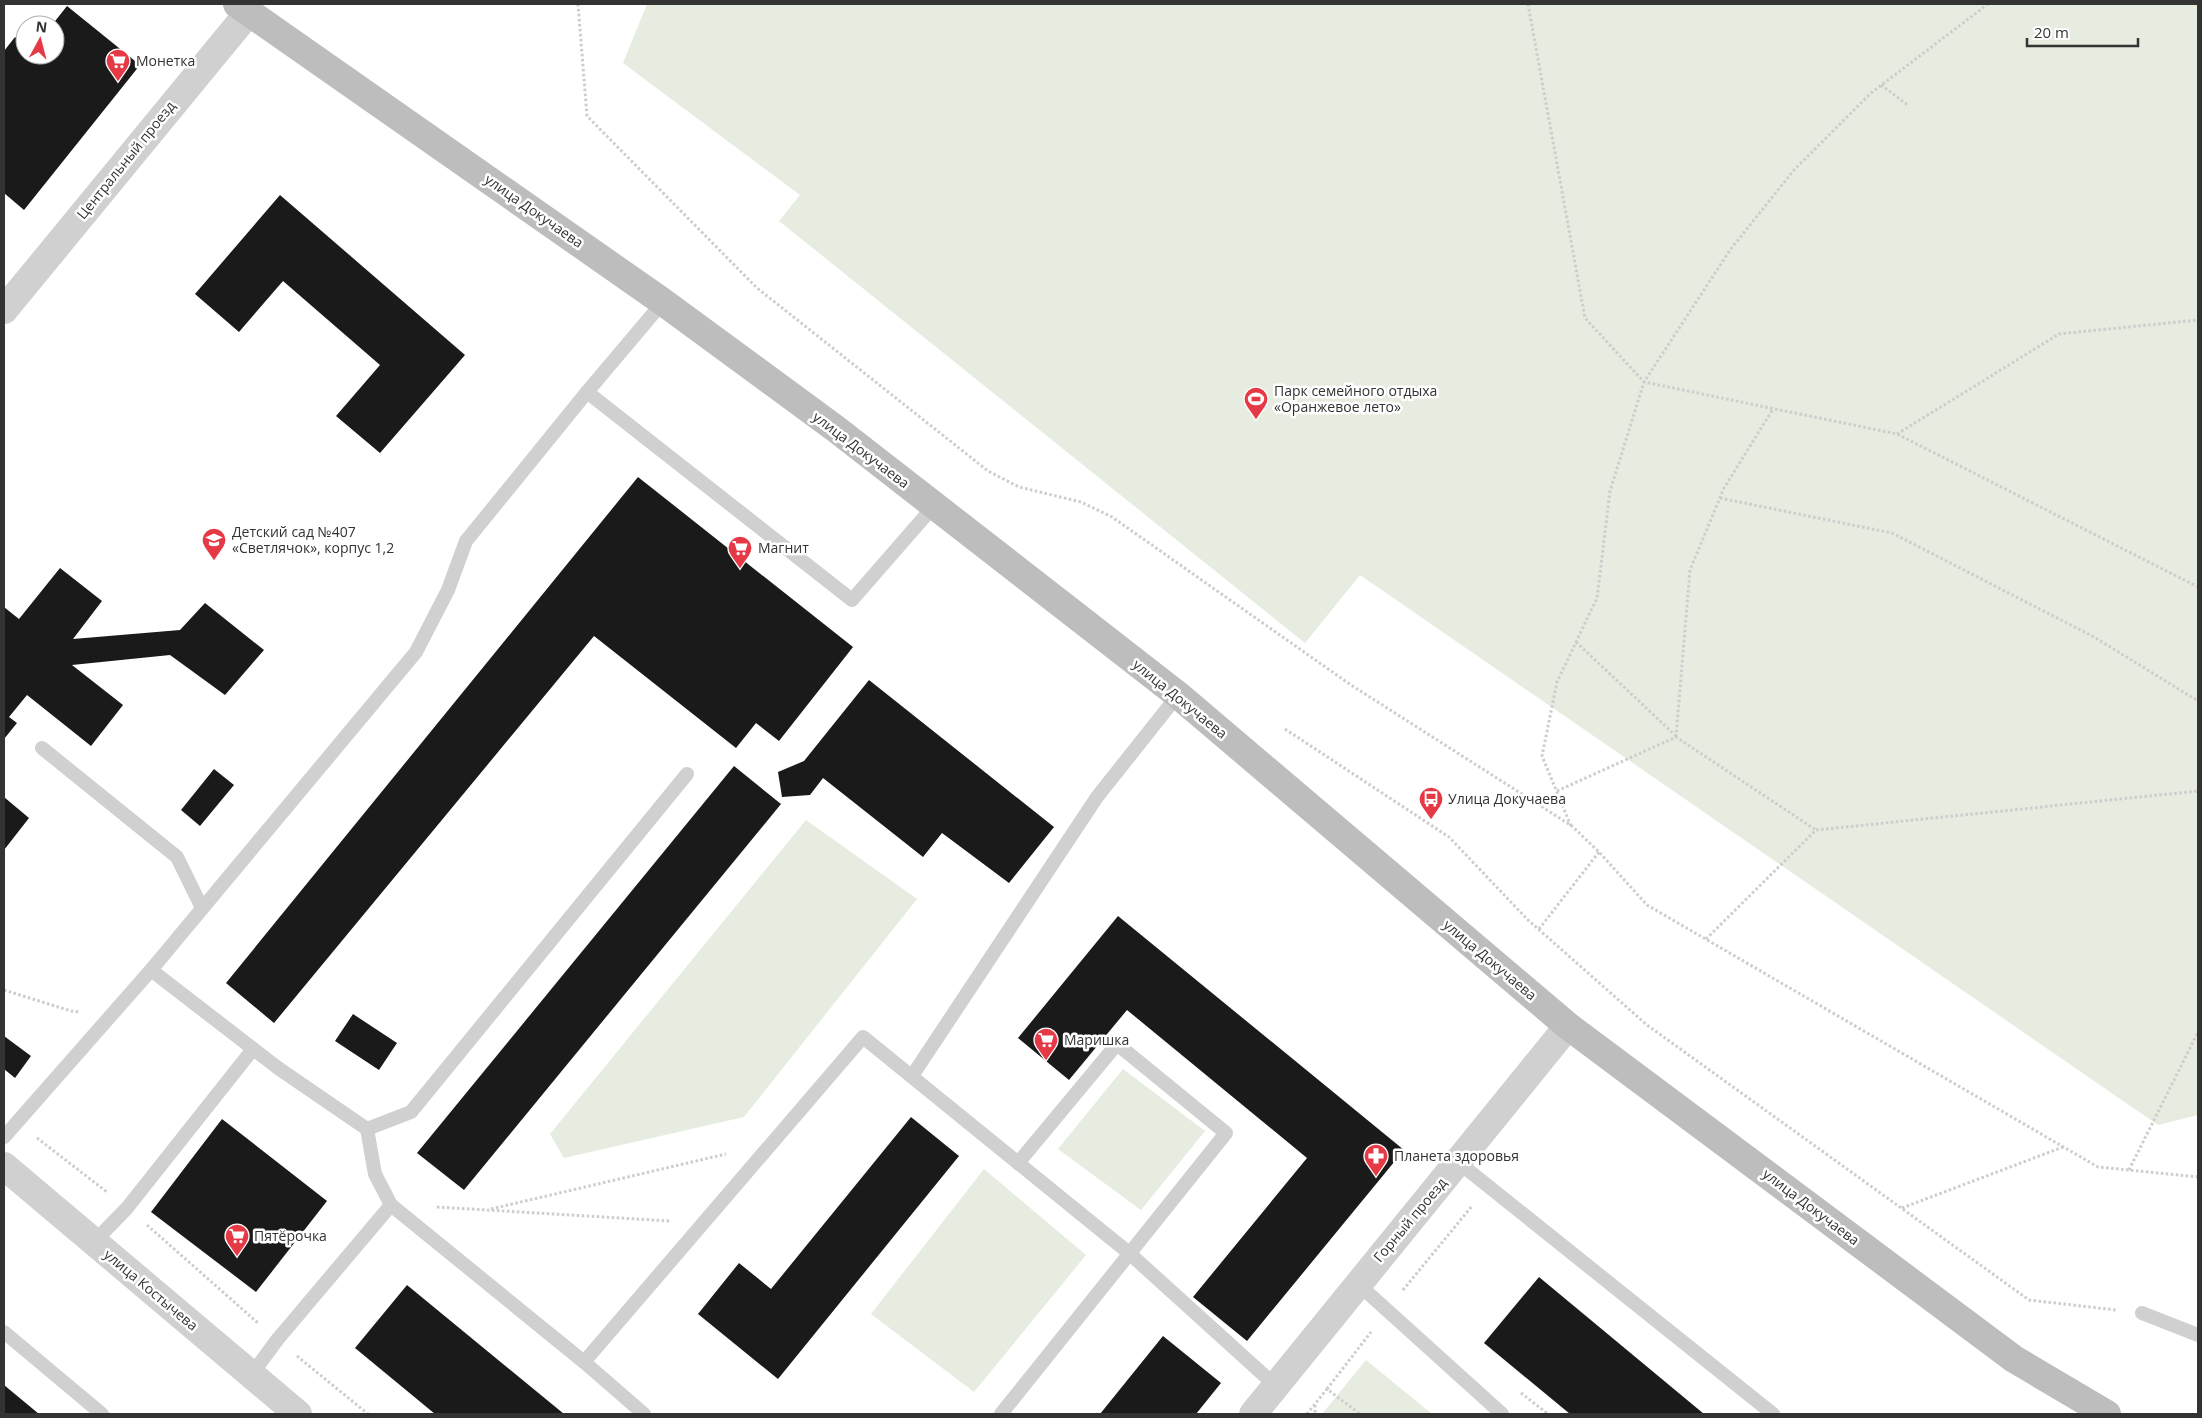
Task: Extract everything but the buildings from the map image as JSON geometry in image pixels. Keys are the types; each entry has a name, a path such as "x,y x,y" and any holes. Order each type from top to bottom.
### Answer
{"main road":[{"name":"улица Докучаева","path":"243,8 663,302 836,429 1178,695 1568,1026 2014,1359 2107,1414"}],"street":[{"name":"Центральный проезд","path":"4,310 243,8"},
{"name":"Горный проезд","path":"1253,1414 1357,1283 1568,1026"},
{"name":"улица Костычева","path":"4,1166 298,1414"}],"lane":[{"path":"4,1138 16,1122 151,970 416,652 448,590 466,541 663,302"},
{"path":"587,392 852,600 934,506"},
{"path":"912,1076 1097,797 1178,695"},
{"path":"42,748 177,857 202,908"},
{"path":"367,1129 411,1112 687,774"},
{"path":"151,970 253,1049 367,1129 375,1174 391,1205 584,1362 644,1414"},
{"path":"584,1362 863,1037 1129,1253 1276,1386"},
{"path":"1001,1414 1226,1133 1117,1044 1018,1163"},
{"path":"94,1242 127,1208 253,1049"},
{"path":"1458,1162 1773,1414"},
{"path":"252,1374 277,1340 391,1205"},
{"path":"1357,1283 1502,1414"},
{"path":"2142,1313 2198,1335"},
{"path":"4,1332 102,1414"}],"path":[{"path":"578,4 587,116 757,288 988,471 1019,487 1081,502 1112,517 1351,685 1572,826 1599,852 1647,905 1706,940 2098,1167 2198,1177"},
{"path":"1528,4 1584,318 1644,382 1897,434 2198,587"},
{"path":"1572,826 1542,756 1557,682 1597,598 1610,491 1644,382 1730,250 1794,170 1881,85 1988,4"},
{"path":"1881,85 1909,106"},
{"path":"1897,434 2059,334 2198,320"},
{"path":"1676,737 1690,570 1720,498 1773,409"},
{"path":"1720,498 1892,533 2094,637 2198,701"},
{"path":"1576,642 1676,737 1816,830"},
{"path":"1285,729 1449,837 1539,930 1647,1025 2028,1300 2142,1313"},
{"path":"1557,791 1676,737"},
{"path":"1706,940 1816,830 2198,791"},
{"path":"1539,930 1599,852"},
{"path":"4,990 71,1011 113,1013"},
{"path":"2129,1170 2198,1032"},
{"path":"16,1122 127,1208 277,1340 368,1414"},
{"path":"486,1210 772,1143"},
{"path":"1901,1208 2063,1147"},
{"path":"1307,1414 1488,1186"},
{"path":"391,1205 704,1223"},
{"path":"1327,1389 1360,1414"},
{"path":"1518,1390 1548,1414"},
{"path":"1315,1404 1315,1414"}],"shaded area":[{"path":"647,4 2198,4 2198,1115 2158,1125 1360,575 1305,643 779,221 800,195 623,63"},
{"path":"806,820 917,899 744,1117 564,1158 550,1134"},
{"path":"1123,1069 1205,1131 1141,1210 1058,1149"},
{"path":"984,1169 1086,1255 974,1392 871,1314"},
{"path":"1366,1360 1432,1414 1322,1414"}],"place":[{"name":"Монетка","path":"118,82"},
{"name":"Парк семейного отдыха «Оранжевое лето»","path":"1256,420"},
{"name":"Детский сад №407 «Светлячок», корпус 1,2","path":"214,561"},
{"name":"Магнит","path":"740,569"},
{"name":"Улица Докучаева","path":"1431,820"},
{"name":"Маришка","path":"1046,1061"},
{"name":"Планета здоровья","path":"1376,1177"},
{"name":"Пятёрочка","path":"237,1257"}]}
